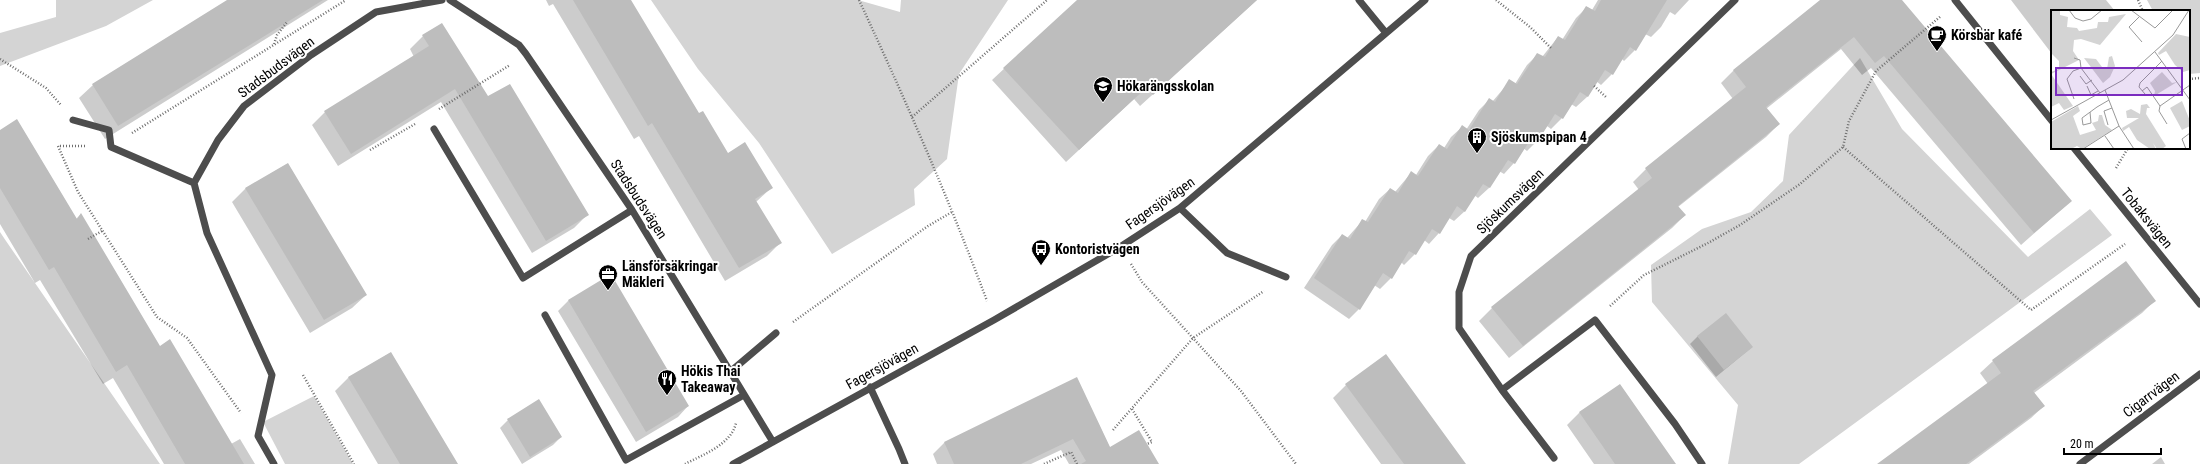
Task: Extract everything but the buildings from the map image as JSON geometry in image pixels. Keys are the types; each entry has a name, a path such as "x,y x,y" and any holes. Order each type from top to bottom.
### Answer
{"street":[{"name":"Stadsbudsvägen","path":"194,183 218,140 244,106 311,54 376,12 442,0"},
{"name":"Stadsbudsvägen","path":"450,0 519,45 526,54 632,210 773,442"},
{"path":"1359,0 1386,33"},
{"name":"Fagersjövägen","path":"733,464 870,387 994,320 1120,247 1180,208 1425,0"},
{"name":"Sjöskumsvägen","path":"1554,458 1502,390 1459,328 1459,292 1471,256 1735,0"},
{"path":"1956,1 2051,120"},
{"path":"73,120 109,130 111,147 194,183 207,233 272,375 263,422 258,436 274,464"},
{"path":"434,129 524,278 632,210"},
{"name":"Tobaksvägen","path":"2075,149 2200,304"},
{"path":"1180,208 1227,253 1286,276"},
{"path":"545,316 626,460 744,394"},
{"path":"1502,390 1595,320 1675,424 1702,464"},
{"path":"730,372 776,333"},
{"name":"Cigarrvägen","path":"2080,464 2200,374"},
{"path":"870,387 905,464"}],"path":[{"path":"258,436 187,338 157,317 78,192 58,146 111,147 346,0"},
{"path":"859,0 912,117 965,242 994,320"},
{"path":"912,117 1047,0"},
{"path":"1496,0 1530,27 1551,48"},
{"path":"2138,0 2143,10"},
{"path":"1595,320 1644,275 1708,244 1740,225 1800,184 1843,147 1849,121 1876,71 1956,1"},
{"path":"274,45 277,35 287,22"},
{"path":"437,110 526,54"},
{"path":"0,59 46,88 73,120"},
{"path":"2190,79 2200,78"},
{"path":"370,150 421,120"},
{"path":"1843,147 2031,310 2142,233"},
{"path":"776,333 928,226 952,212"},
{"path":"88,239 102,231"},
{"path":"1120,247 1142,282 1241,391 1296,464"},
{"path":"1114,430 1193,338 1286,276"},
{"path":"303,374 354,464"},
{"path":"685,464 723,443 734,429 736,419 728,403"},
{"path":"1132,409 1152,442 1147,444"},
{"path":"1044,464 1071,452 1077,464"}],"shaded area":[{"path":"56,0 153,0 106,26 0,66 0,33 56,17"},
{"path":"651,0 858,0 900,12 901,0 1008,0 959,74 947,159 914,189 915,205 832,254 759,143 698,69"},
{"path":"2147,0 2200,0 2200,73 2190,74 2190,10 2152,10"},
{"path":"1860,58 1902,129 2028,257 2090,209 2112,235 1799,464 1728,464 1738,405 1652,302 1651,265 1702,229 1751,212 1783,181 1789,135"},
{"path":"0,232 6,241 160,464 0,464"},
{"path":"314,396 353,464 285,464 263,422"}],"place":[{"name":"Körsbär kafé","path":"1937,52"},
{"name":"Hökarängsskolan","path":"1103,103"},
{"name":"Sjöskumspipan 4","path":"1477,154"},
{"name":"Kontoristvägen","path":"1041,266"},
{"name":"Länsförsäkringar Mäkleri","path":"608,291"},
{"name":"Hökis Thai Takeaway","path":"667,396"}]}
